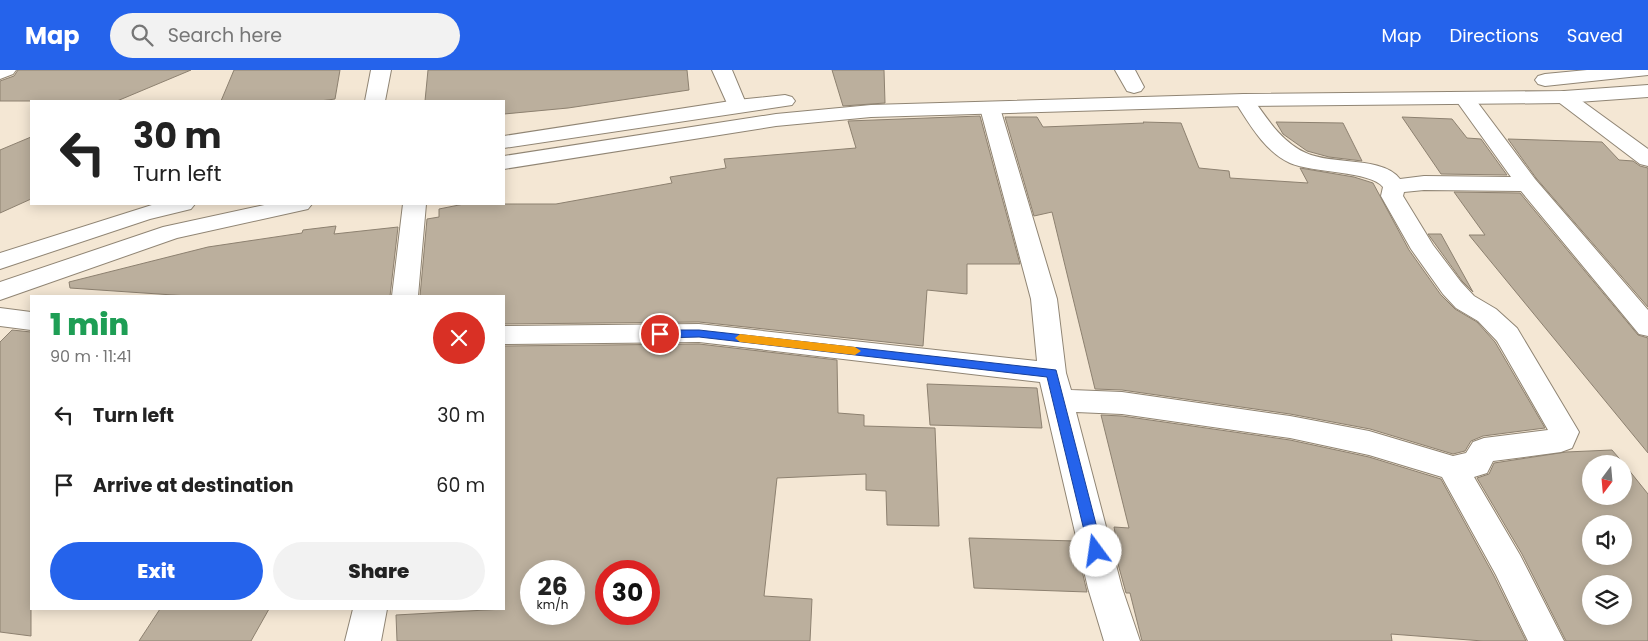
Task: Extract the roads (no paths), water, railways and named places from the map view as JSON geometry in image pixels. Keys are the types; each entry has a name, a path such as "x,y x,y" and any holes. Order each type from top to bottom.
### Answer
{"street":[{"path":"0,73 6,70"},
{"path":"375,100 381,70"},
{"path":"722,70 737,106"},
{"path":"887,92 1130,79 1540,81 1645,70"},
{"path":"505,163 776,120 872,111 1244,100 1564,97 1648,91"},
{"path":"505,142 737,106 830,96"},
{"path":"1564,97 1648,159"},
{"path":"1465,99 1527,184 1648,327"},
{"path":"505,335 699,334 1056,387 1122,402 1290,426 1369,443 1453,468 1476,464 1484,450 1561,440 1564,432 1506,335 1487,315 1465,302 1452,288 1424,248 1392,196 1394,187 1387,177 1376,172 1319,165 1297,158 1266,134 1244,100"},
{"path":"990,108 1044,299 1056,387 1106,588 1122,641"},
{"path":"1394,187 1424,183 1527,184"},
{"path":"0,261 142,214 179,205"},
{"path":"0,291 171,232 295,205"},
{"path":"405,295 414,205"},
{"path":"0,317 30,321"},
{"path":"1453,468 1508,565 1546,641"},
{"path":"363,641 370,610"}]}
